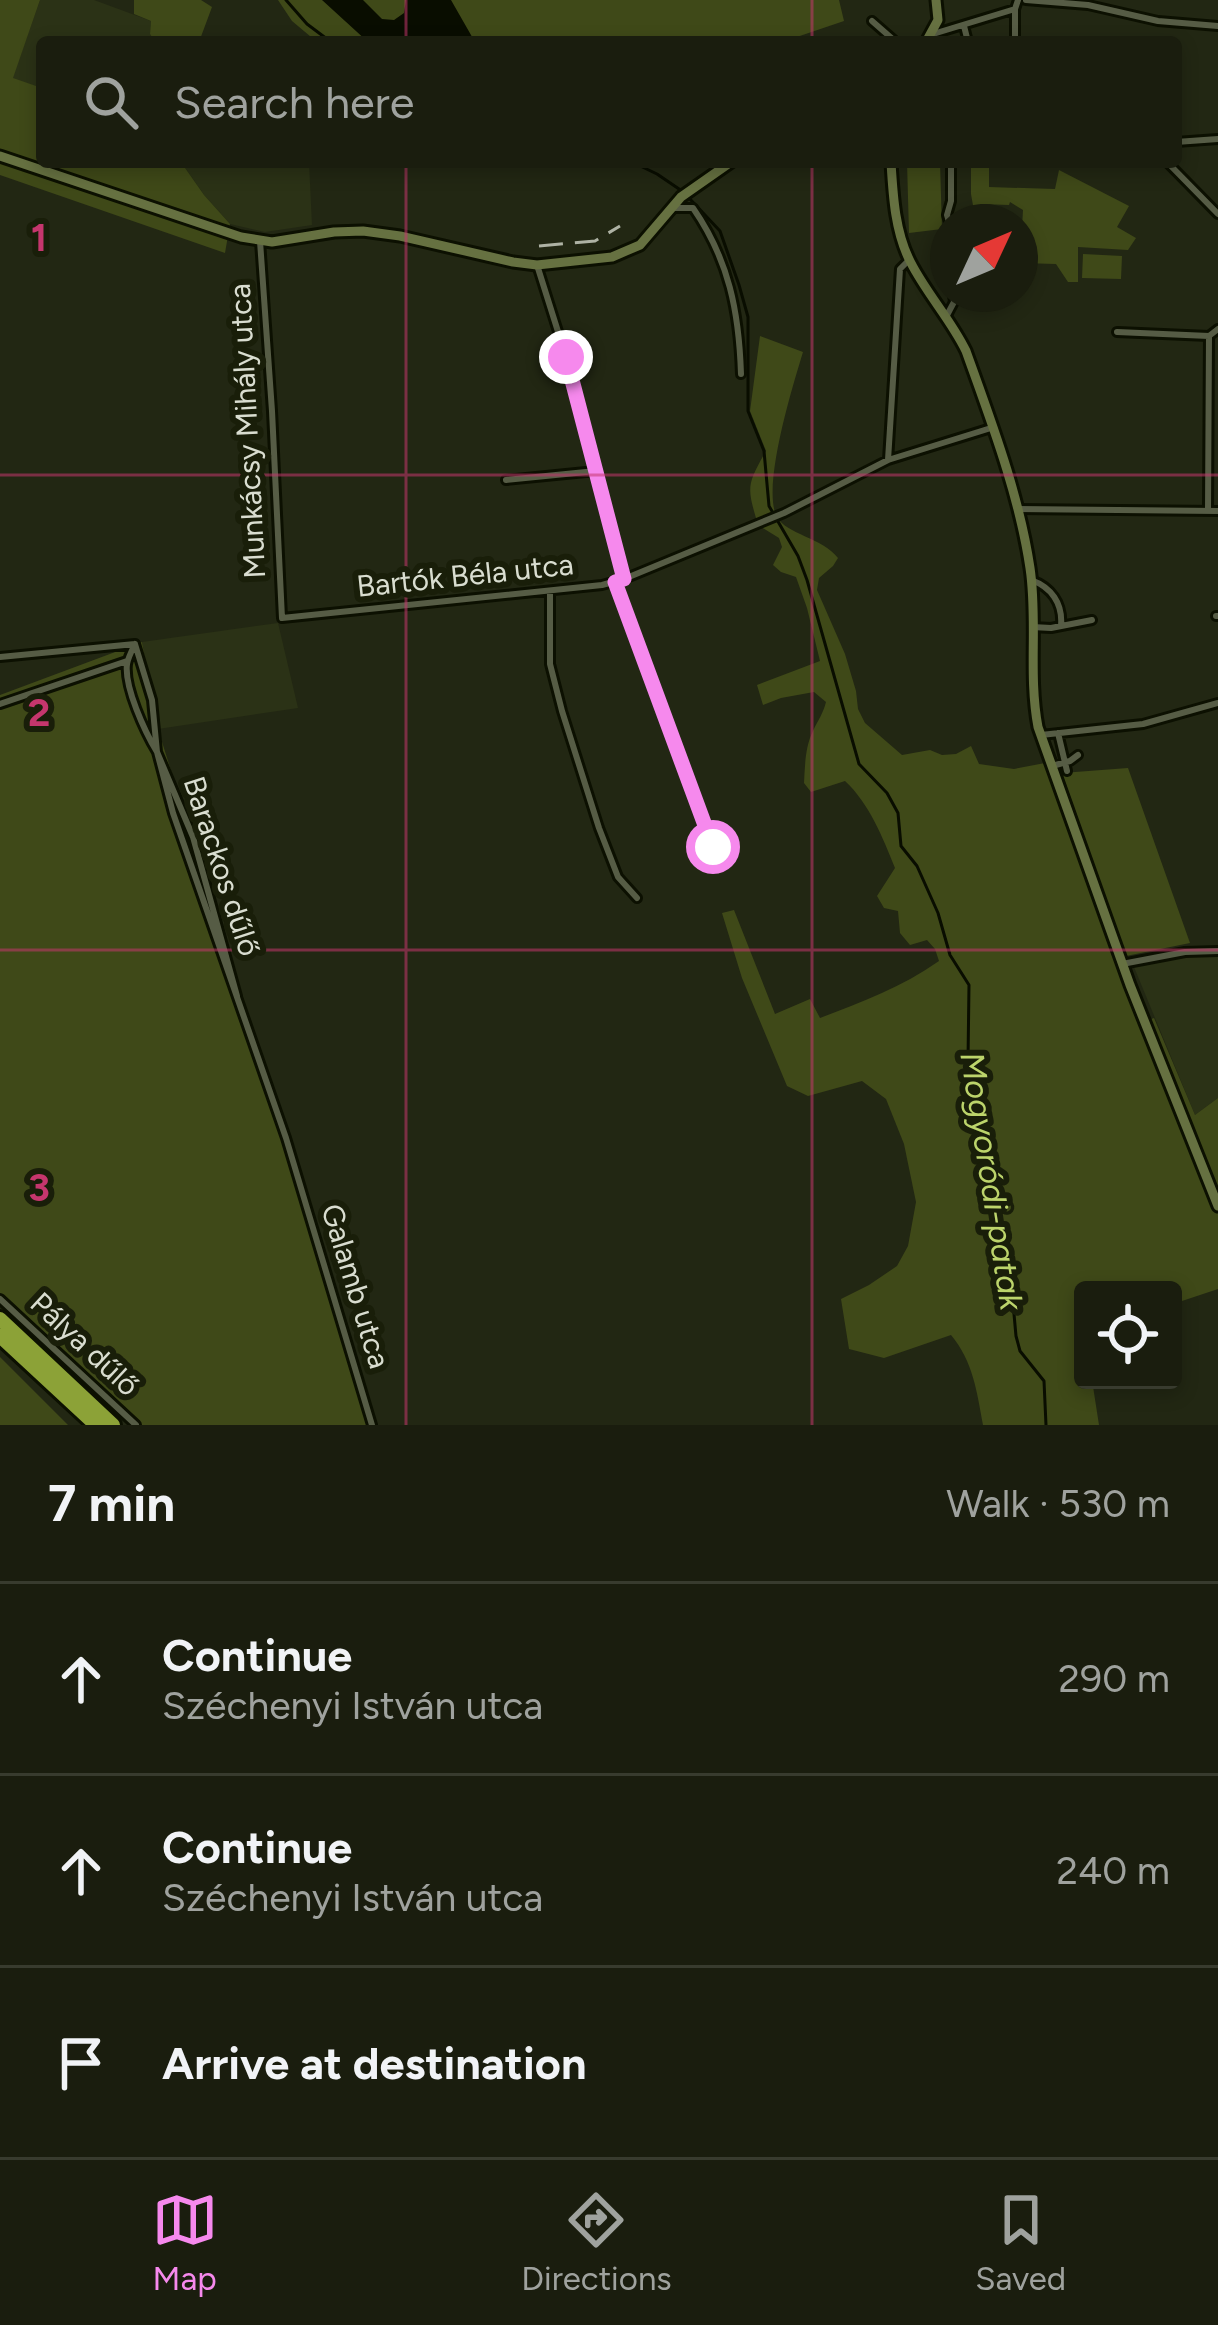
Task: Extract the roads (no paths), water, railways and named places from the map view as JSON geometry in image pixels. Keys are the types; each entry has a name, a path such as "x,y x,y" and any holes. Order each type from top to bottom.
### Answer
{"highway":[{"path":"0,1318 113,1425"},
{"path":"0,1336 96,1425"}],"main road":[{"path":"931,36 938,20 936,0"},
{"path":"0,156 260,241 383,232 537,265 612,257 640,245 685,194 722,168"},
{"path":"892,168 897,220 909,260 966,351 1017,509 1031,580 1032,687 1041,735 1122,964 1218,1206"}],"street":[{"path":"936,36 1020,3 1088,5 1158,21 1218,26"},
{"path":"1016,36 1020,3"},
{"path":"872,21 889,36"},
{"path":"964,26 966,36"},
{"path":"1182,142 1218,139"},
{"path":"951,168 951,204"},
{"path":"1173,168 1218,214"},
{"path":"671,208 694,208 711,234 735,299 741,374"},
{"name":"Munkácsy Mihály utca","path":"260,241 282,618"},
{"path":"888,460 900,269 909,260"},
{"path":"537,265 596,471 619,580 713,847"},
{"path":"946,317 949,312"},
{"path":"1117,332 1209,336 1218,329"},
{"path":"1017,509 1213,510 1209,336"},
{"name":"Bartók Béla utca","path":"282,618 619,580 777,515 888,460 991,428"},
{"path":"506,480 596,471"},
{"path":"1031,580 1044,584 1055,597 1061,626"},
{"path":"550,591 550,664 557,694 618,877 637,898"},
{"path":"1032,627 1092,620"},
{"path":"0,658 135,644"},
{"path":"0,704 127,661 135,644"},
{"name":"Barackos dűlő","path":"135,644 152,700 157,752"},
{"name":"Barackos dűlő","path":"127,661 136,704 193,837 237,997 292,1162"},
{"path":"1041,735 1143,724 1217,707"},
{"path":"1058,733 1066,766"},
{"path":"1052,766 1066,766 1078,755"},
{"path":"1122,964 1218,951"},
{"name":"Galamb utca","path":"292,1162 372,1425"},
{"name":"Pálya dűlő","path":"0,1299 136,1425"}],"waterway":[{"name":"Mogyoródi-patak","path":"286,0 323,36"},
{"name":"Mogyoródi-patak","path":"644,168 682,191"},
{"name":"Mogyoródi-patak","path":"689,198 720,231 739,285 748,317 748,411 764,451 769,506 807,580 859,764 887,793 898,813 901,846 917,866 950,955 969,985 968,1060 980,1091 980,1156 1009,1259 1020,1351 1044,1381 1046,1425"}],"railway":[{"path":"539,246 595,241 620,226"}]}
